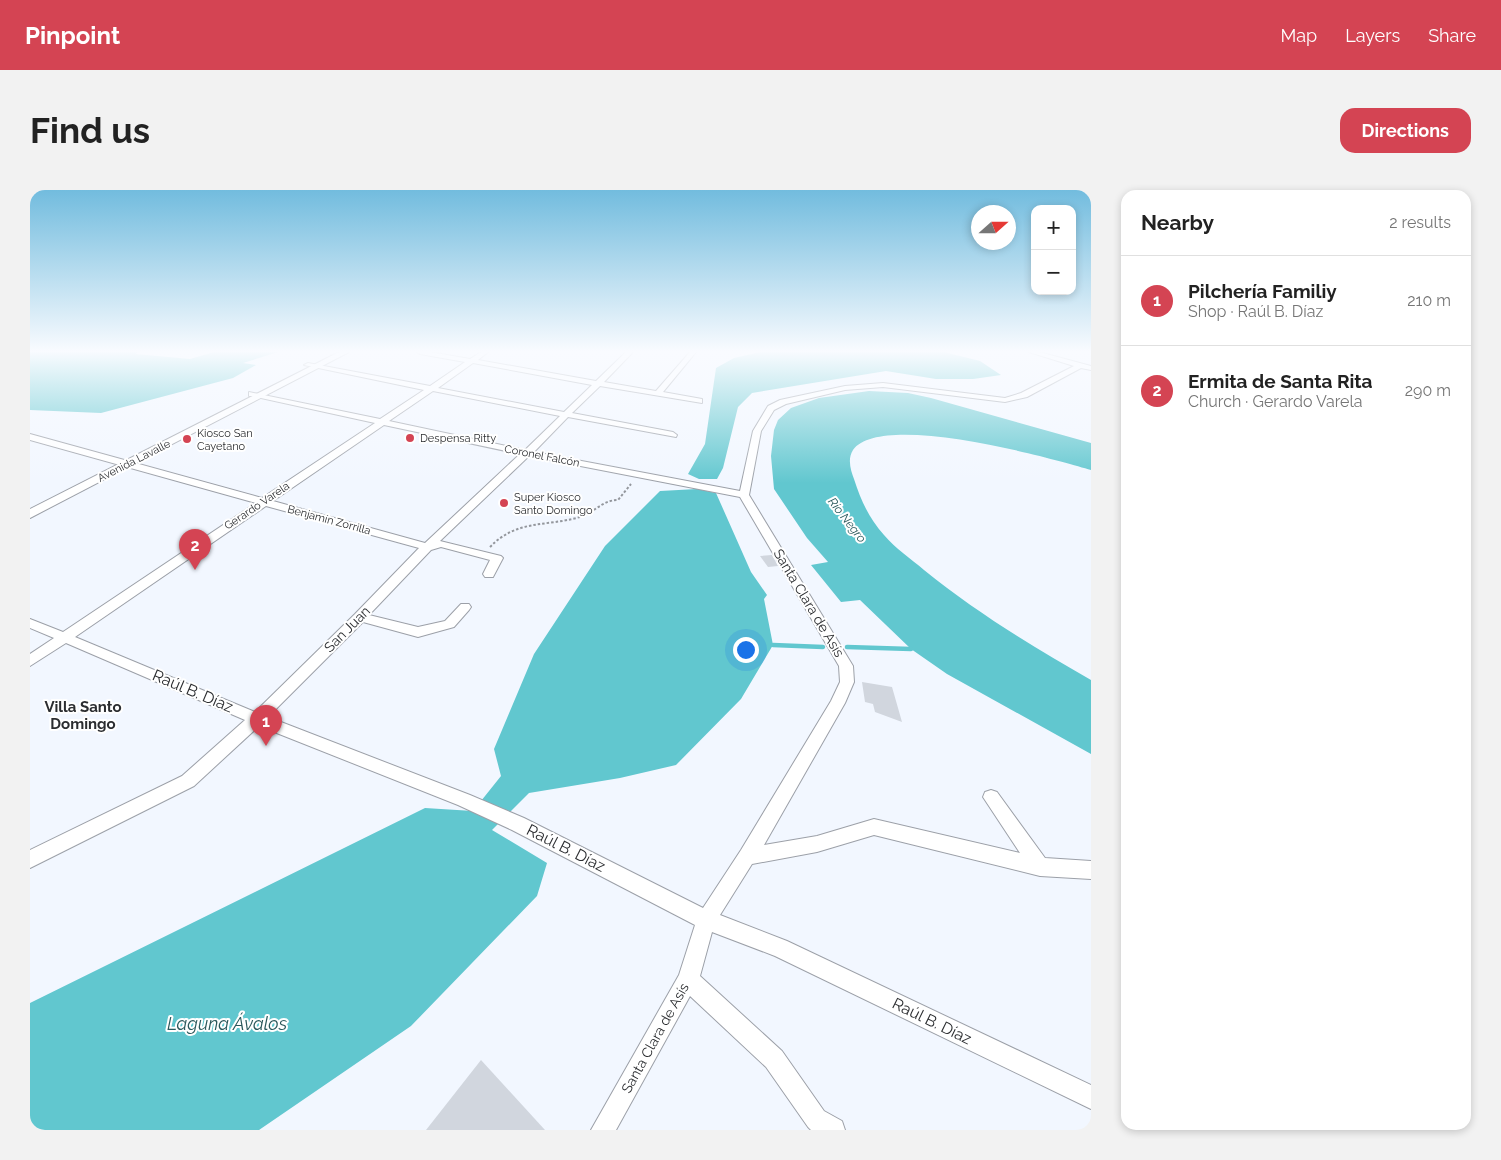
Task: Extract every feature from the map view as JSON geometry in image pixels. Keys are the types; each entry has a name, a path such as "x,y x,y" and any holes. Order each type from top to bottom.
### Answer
{"main road":[{"name":"Avenida Lavalle","path":"30,506 122,463 254,396"},
{"name":"Avenida Lavalle","path":"30,514 122,463"}],"street":[{"name":"Coronel Falcón","path":"260,396 527,453 744,495"},
{"name":"Gerardo Varela","path":"30,661 419,396"},
{"path":"465,396 673,435"},
{"name":"San Juan","path":"30,860 188,781 257,719 360,617 427,547 585,396"},
{"path":"673,396 699,401"},
{"path":"744,495 757,431 771,408 783,402 810,396"},
{"path":"971,396 1005,400 1018,396"},
{"name":"Benjamín Zorrilla","path":"30,437 427,547 441,544 484,554"},
{"name":"Santa Clara de Asís","path":"603,1130 688,980 706,920 747,856 838,703 847,682 846,666 744,495"},
{"path":"484,554 496,558 489,574"},
{"path":"360,617 418,632 449,624 465,608"},
{"name":"Raúl B. Díaz","path":"30,622 257,719 464,800 518,824 706,920 780,948 1091,1097"},
{"path":"991,797 1040,867"},
{"path":"747,856 817,844 874,827 1040,867 1091,870"},
{"path":"688,980 774,1059 816,1119 833,1130"}],"path":[{"path":"484,554 496,539 524,526 582,516 608,499 618,500 638,475"}],"water":[{"path":"30,396 166,396 101,413 30,410"},
{"path":"712,396 749,396 738,407 723,468 717,479 699,479 688,474 705,444"},
{"name":"Río Negro","path":"834,396 921,396 1091,443 1091,470 1006,448 930,436 896,435 870,439 853,450 850,461 853,476 866,509 888,540 984,615 1091,680 1091,754 947,674 911,649 860,600 841,602 811,565 828,562 807,538 774,489 771,456 774,430 778,420 791,408 819,398"},
{"name":"Laguna Ávalos","path":"697,489 716,493 751,572 767,595 764,599 773,645 741,699 676,765 620,778 529,793 492,830 547,863 537,896 411,1026 259,1130 30,1130 30,1003 425,808 473,811 501,776 494,749 534,654 605,546 660,491"}],"building":[{"path":"772,555 778,566 768,567 760,556"},
{"path":"862,682 892,687 902,722 875,712 873,704 865,702"},
{"path":"481,1060 545,1130 426,1130"}],"waterway":[{"path":"773,645 823,647"},
{"path":"847,647 911,649"}],"place":[{"name":"Despensa Ritty","path":"410,438"},
{"name":"Kiosco San Cayetano","path":"187,439"},
{"name":"Super Kiosco Santo Domingo","path":"504,503"},
{"name":"Ermita de Santa Rita","path":"195,570"},
{"name":"Pilchería Familiy","path":"266,746"}],"district":[{"name":"Villa Santo Domingo","path":"83,716"}]}
